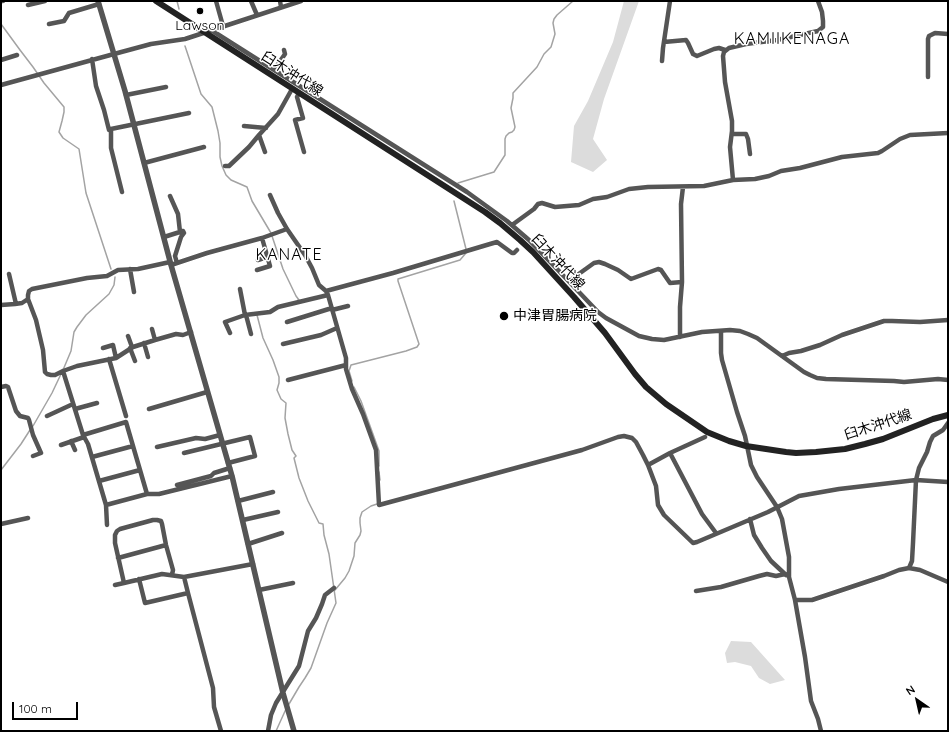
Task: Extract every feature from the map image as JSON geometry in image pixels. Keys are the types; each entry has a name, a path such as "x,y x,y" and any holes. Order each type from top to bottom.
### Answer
{"main road":[{"name":"臼木沖代線","path":"156,1 208,31 292,89 485,212 505,227 533,252 574,296 605,333 646,387 672,409 707,432 746,446 777,451 816,452 845,449 878,440 933,419 948,415"}],"street":[{"path":"28,5 45,1"},
{"path":"216,1 223,26"},
{"path":"251,1 256,15"},
{"path":"280,1 282,7"},
{"path":"1,85 151,44 185,39 301,1"},
{"path":"662,62 670,1"},
{"path":"664,42 686,40 693,54 696,56 714,48 725,50 746,44 777,40 818,31 823,27 822,12 818,1"},
{"path":"49,24 64,20 69,13 99,2 126,95 164,237 173,263 184,312 232,476 283,693 294,731"},
{"path":"208,31 274,70 463,189 512,225 539,250 602,316 639,336 648,339 664,340 702,332 735,331 748,334 762,341 808,374 820,378 904,382 938,379 948,380"},
{"path":"928,76 928,39 934,33 948,34"},
{"path":"274,70 285,54 284,50"},
{"path":"725,50 723,56 724,72 732,116 730,147 734,180"},
{"path":"1,60 17,55"},
{"path":"92,60 96,86 109,130 110,129 111,148 122,192"},
{"path":"126,95 166,87"},
{"path":"225,166 229,166 266,128 278,114 292,89"},
{"path":"299,93 297,97 303,118 295,120 304,152"},
{"path":"110,129 189,113"},
{"path":"244,126 266,128"},
{"path":"512,225 534,209 538,204 542,203 556,207 579,205 593,199 607,197 628,189 648,187 704,186 734,180 755,179 769,176 781,171 800,168 842,157 878,153 900,139 910,135 948,133"},
{"path":"732,134 746,134 750,154"},
{"path":"259,135 265,152"},
{"path":"144,162 204,147"},
{"path":"680,337 682,282 681,204 683,187"},
{"path":"270,195 287,230 305,255 319,285 327,293 346,358 346,369 352,389 368,425 376,450 379,506 582,450 611,439 624,436 632,438 636,442 648,465 656,486 658,505 664,515 693,543 799,496 821,491 916,480 948,482"},
{"path":"170,196 178,214 180,232"},
{"path":"191,332 183,335 176,334 144,343 131,348 116,358 78,366 50,375 45,372 43,350 36,320 28,299 29,291 87,278 107,276 118,270 138,269 173,263 287,230"},
{"path":"164,237 183,231 184,233 181,237 173,263"},
{"path":"257,270 270,266 262,238"},
{"path":"230,333 226,322 246,315 270,312 278,307 490,244 497,242 514,253 517,250"},
{"path":"258,260 268,257"},
{"path":"569,281 594,263 599,262 615,269 631,279 658,269 661,270 670,283 682,282"},
{"path":"130,269 134,292"},
{"path":"9,274 16,304"},
{"path":"240,289 252,334"},
{"path":"1,305 22,303 28,299"},
{"path":"287,322 348,306"},
{"path":"782,356 820,345 842,335 884,321 892,320 920,322 948,320"},
{"path":"283,344 321,335 337,328"},
{"path":"152,329 155,340"},
{"path":"721,331 722,360 745,436 752,469 777,507 782,519 789,557 787,576 795,600 811,701 821,731"},
{"path":"128,336 135,361"},
{"path":"144,343 148,357"},
{"path":"102,348 113,345 116,358"},
{"path":"109,359 126,416"},
{"path":"288,380 346,365"},
{"path":"63,371 73,404 88,444 106,505 107,525"},
{"path":"1,387 8,386 16,411 20,416 28,418 33,435 43,453 32,456"},
{"path":"149,409 207,392"},
{"path":"75,409 97,403"},
{"path":"47,416 73,404"},
{"path":"61,445 126,422 147,494"},
{"path":"909,568 912,561 916,480 919,468 930,442 934,436 943,430 948,423"},
{"path":"157,447 196,438 220,435"},
{"path":"177,485 211,476 229,466 255,456 250,437 184,453"},
{"path":"648,465 705,437"},
{"path":"71,441 75,450"},
{"path":"92,457 133,446"},
{"path":"670,453 702,514 716,533"},
{"path":"99,481 140,470"},
{"path":"106,505 147,494 159,494 232,476"},
{"path":"238,501 273,492"},
{"path":"243,520 278,512"},
{"path":"1,524 28,518"},
{"path":"750,519 754,535 762,548 787,576"},
{"path":"124,583 115,543 115,535 120,529 153,520 161,521 173,570 172,575"},
{"path":"248,544 282,533"},
{"path":"118,558 166,545"},
{"path":"115,585 162,574 184,577 253,564"},
{"path":"795,600 812,600 899,570 909,568 920,570 948,582"},
{"path":"696,591 721,587 767,574 787,576"},
{"path":"184,577 213,688 214,707 221,731"},
{"path":"139,579 145,603 188,593"},
{"path":"259,590 293,583"},
{"path":"268,731 271,715 299,666 308,631 319,611 324,596 334,588"}],"shaded area":[{"path":"624,1 639,1 604,99 593,139 607,160 593,172 571,162 574,126 588,101 613,42"},
{"path":"731,641 751,642 785,680 770,684 759,678 751,666 735,662 727,663 725,653"}],"waterway":[{"path":"177,1 179,9"},
{"path":"458,183 494,172 505,155 506,136 512,132 515,127 511,108 513,93 537,67 544,54 551,47 555,34 553,23 554,19 573,1"},
{"path":"1,24 44,83 64,107 59,132 63,138 79,149 86,193 111,269"},
{"path":"185,46 201,94 212,107 220,143 220,157 226,175 231,180 247,187 252,201 271,233 283,269 298,300"},
{"path":"454,201 466,249"},
{"path":"352,381 349,371 351,365 406,351 417,347 419,344 398,279 460,260 466,253"},
{"path":"63,370 71,351 74,332 86,315 109,294 114,285 115,277"},
{"path":"257,315 263,338 279,377 277,390 281,399 286,403 285,418 292,450 296,456 294,458 299,478 319,523 323,524 336,603 327,623 311,668 289,704"},
{"path":"33,426 61,374"},
{"path":"354,387 361,401 379,451 379,466"},
{"path":"1,470 30,430"},
{"path":"379,472 380,480"},
{"path":"335,590 349,571 354,556 355,543 361,531 360,518 362,512 377,504"},
{"path":"276,731 286,709"}],"place":[{"name":"Lawson","path":"200,11"},
{"name":"中津胃腸病院","path":"504,316"}],"district":[{"name":"KAMIIKENAGA","path":"792,39"},
{"name":"KANATE","path":"289,255"}]}
